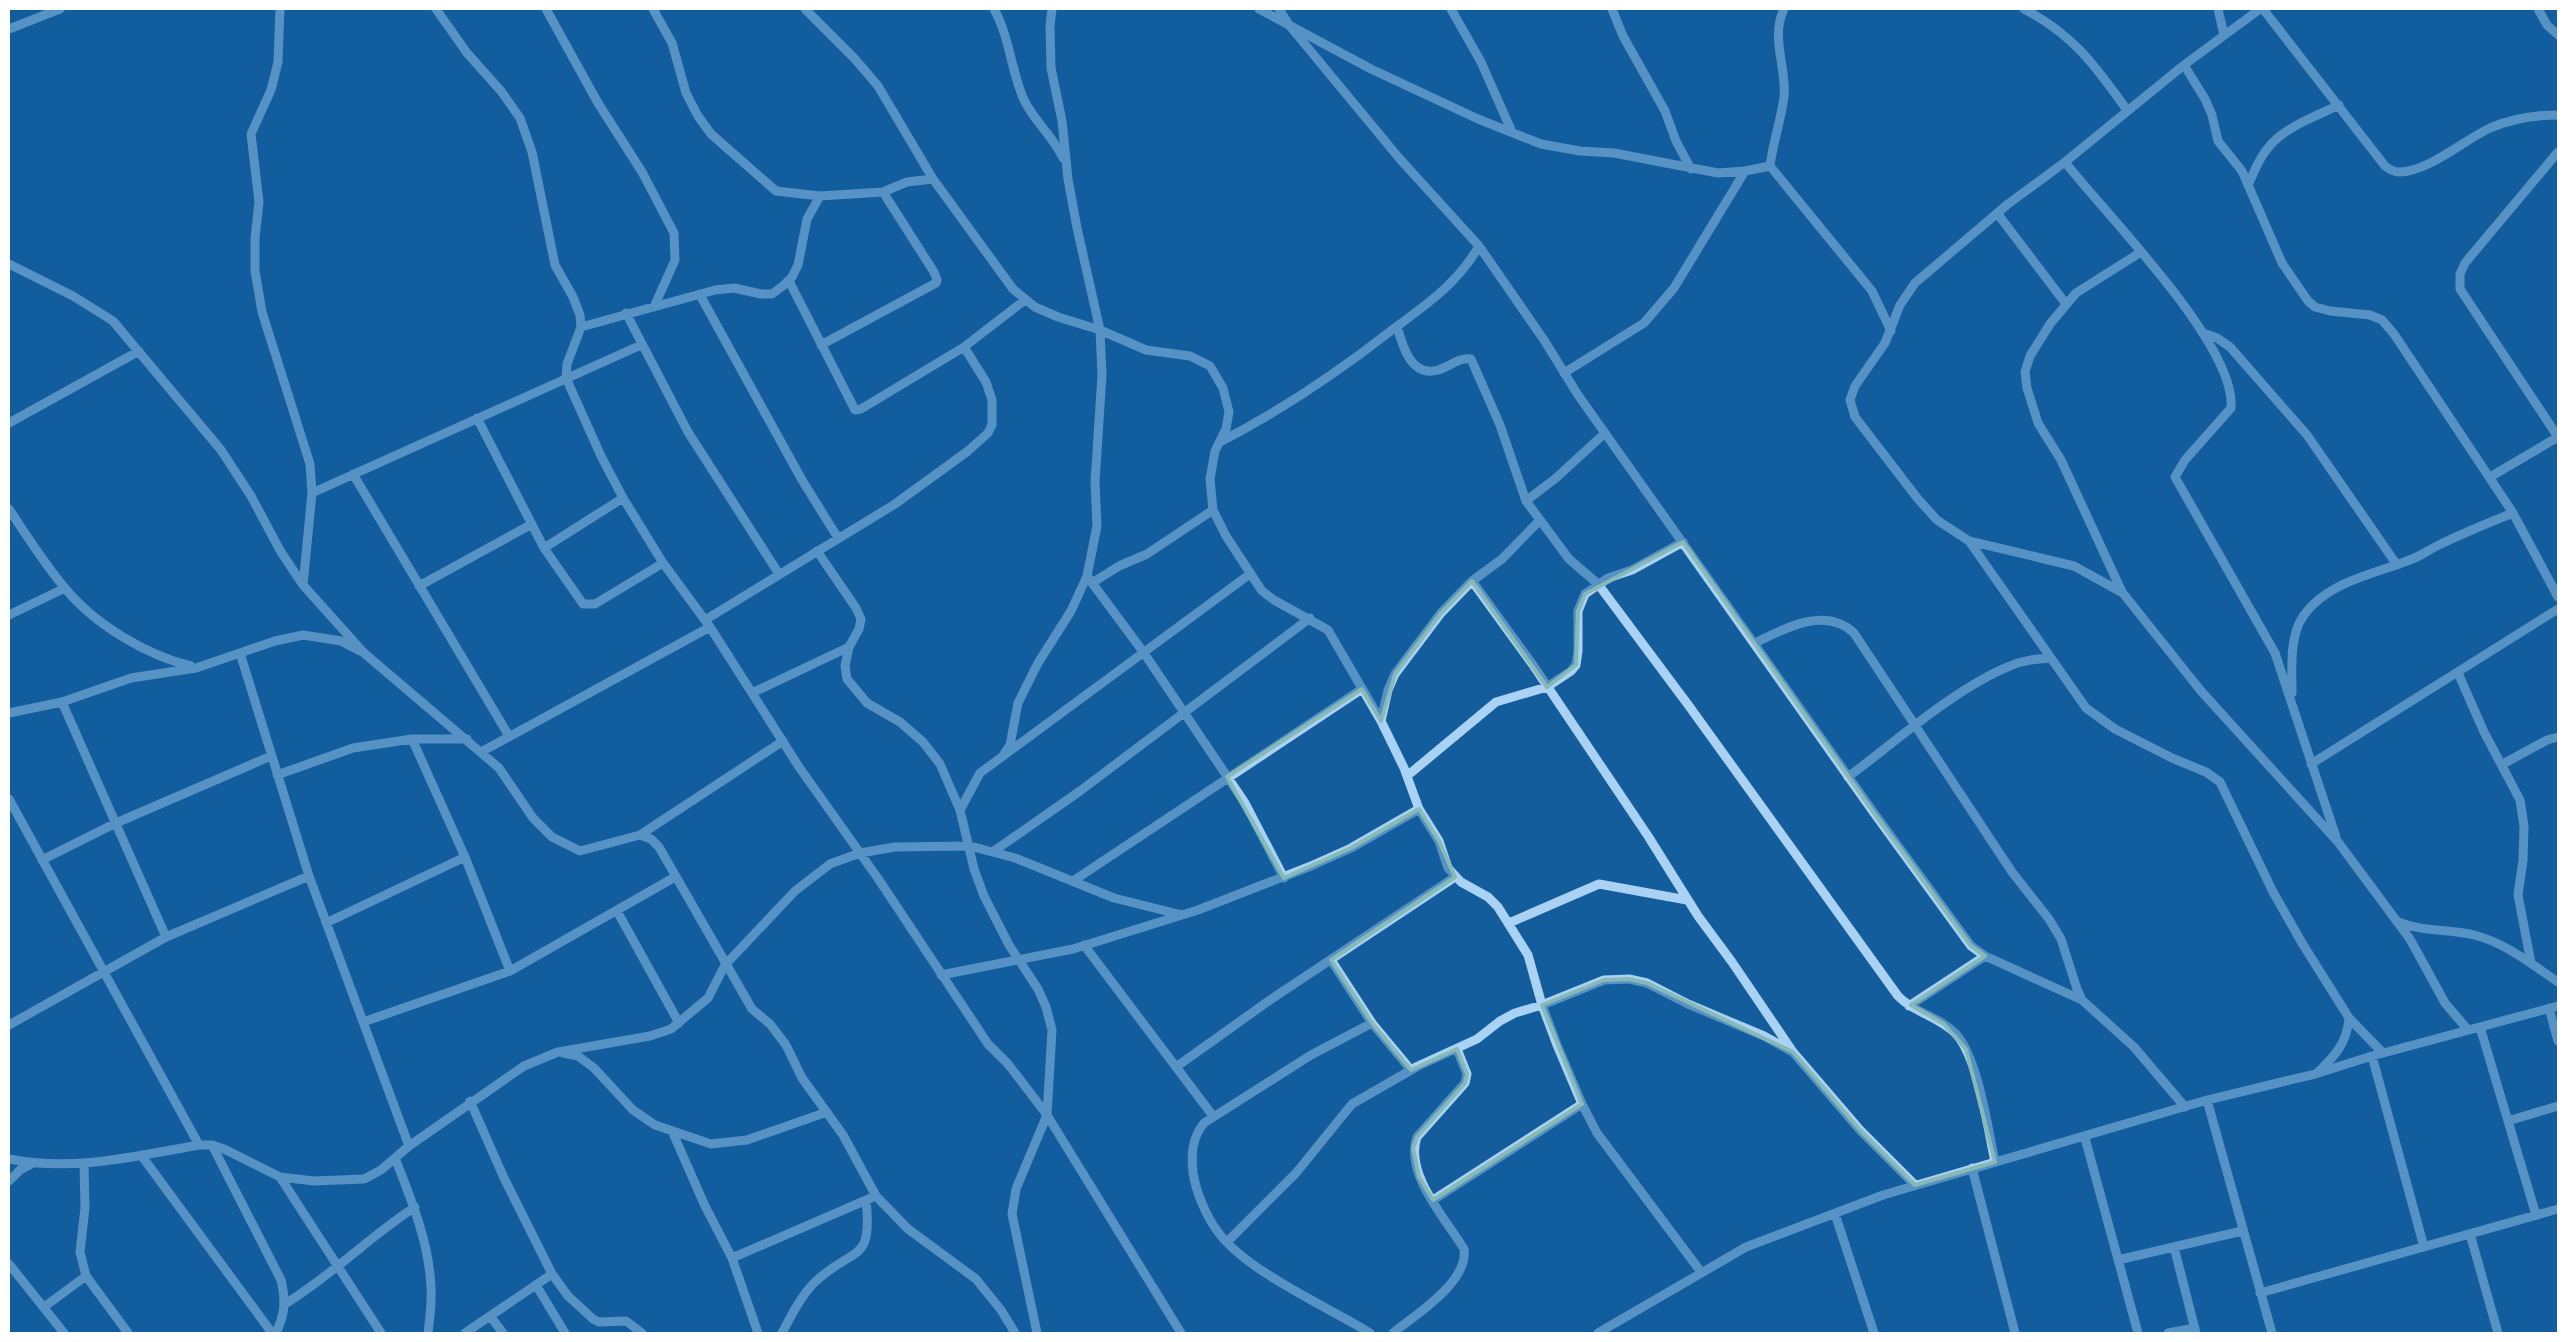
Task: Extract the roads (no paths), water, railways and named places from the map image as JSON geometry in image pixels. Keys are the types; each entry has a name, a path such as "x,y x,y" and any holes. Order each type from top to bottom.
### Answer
{"street":[{"path":"9,29 60,9"},
{"path":"280,9 278,62 271,90 251,134 259,202 255,238 255,270 262,312 310,464 312,493 303,585"},
{"path":"436,9 467,53 501,91 520,118 534,161 555,265 573,297 580,315 581,326 567,364 566,378 601,456 623,498 663,563 708,623 783,741 988,1044 1008,1064 1047,1115 1181,1333"},
{"path":"546,9 598,103 642,172 674,233 676,260 654,307"},
{"path":"653,9 672,43 686,93 711,134 776,191 820,196 884,192 907,182 934,179"},
{"path":"804,9 855,59 878,86 934,179 1013,289 1025,300 1035,307 1058,317 1100,330 1146,350 1190,356 1210,366 1223,388 1229,412 1226,429 1220,442 1210,479 1213,510 1226,536 1262,591 1274,600 1310,618 1328,630 1381,721 1407,776 1419,809 1439,841 1448,868 1455,877 1488,897 1509,923 1528,955 1542,1005 1582,1104 1598,1133 1701,1272"},
{"path":"994,9 1009,46 1018,84 1026,103 1056,142 1067,168"},
{"path":"1004,754 1010,745 1018,702 1038,663 1090,580 1097,526 1095,482 1102,375 1100,330 1077,228 1067,168 1062,121 1051,68 1050,26 1052,9"},
{"path":"1259,9 1371,69 1478,119 1541,144 1580,151 1614,153 1718,173 1745,171 1770,166"},
{"path":"1279,9 1289,25 1399,158 1479,246 1605,433 1848,777 1971,946 1985,956 2082,1000 2134,1047 2184,1107"},
{"path":"1451,9 1482,62 1512,132"},
{"path":"1612,9 1623,36 1664,111 1690,169"},
{"path":"1770,166 1784,94 1777,42 1784,9"},
{"path":"2024,9 2050,22 2089,58 2127,110"},
{"path":"2218,9 2224,35"},
{"path":"2122,592 2074,566 1969,540 1937,520 1918,499 1855,417 1850,400 1855,386 1891,331 1900,305 1915,283 1997,213 2065,162 2127,110 2224,35 2262,9 2385,166 2399,172 2426,165 2490,128 2520,118 2558,115"},
{"path":"2538,9 2547,25 2558,35"},
{"path":"2184,65 2206,99 2218,141 2234,159 2249,183 2282,263 2308,301 2315,307 2330,311 2370,315 2382,320 2413,359 2450,421 2513,513 2555,586 2558,597"},
{"path":"2249,183 2267,148 2275,141 2289,130 2338,106"},
{"path":"2490,477 2558,437 2460,288 2460,274 2481,242 2558,152"},
{"path":"2065,162 2141,252 2206,334 2229,380 2231,408 2185,460 2175,477 2275,653 2292,699 2311,764 2338,842"},
{"path":"1770,166 1872,291 1891,331"},
{"path":"1564,373 1644,323 1674,288 1745,171"},
{"path":"821,345 936,283 937,280 934,272 884,192"},
{"path":"581,326 716,290 734,288 761,294 772,294 789,281 798,265 806,219 820,196"},
{"path":"1997,213 2066,304"},
{"path":"1220,442 1270,416 1310,391 1397,326 1450,285 1467,267 1479,246"},
{"path":"2141,252 2076,293 2050,324 2030,356 2025,372 2027,388 2038,423 2061,460 2122,592 2201,691 2338,842 2410,939 2445,1003 2468,1030"},
{"path":"9,264 73,296 113,321 222,450 252,496 281,552 303,585 364,653 499,768 533,818 552,838 580,851 640,835 783,741"},
{"path":"789,281 855,410 861,410 964,347 1025,300"},
{"path":"700,295 802,480 838,538"},
{"path":"626,313 688,432 779,574"},
{"path":"1397,326 1405,354 1419,368 1437,371 1464,358 1471,359 1500,425 1526,501 1569,559 1598,584 1689,706 1898,996 1909,1006 1944,1024 1956,1034 1966,1049 1973,1068 1995,1162"},
{"path":"2206,334 2230,346 2307,435 2397,564"},
{"path":"312,493 641,345"},
{"path":"481,752 708,623 779,574 895,504 968,451 988,433 992,425 992,400 986,382 964,347"},
{"path":"9,423 139,351"},
{"path":"477,418 544,548 577,598 584,604 589,605 663,563"},
{"path":"1526,501 1556,478 1605,433"},
{"path":"354,474 509,736"},
{"path":"544,548 623,498"},
{"path":"9,509 65,588 97,619 170,662 196,668"},
{"path":"1090,580 1147,554 1213,510"},
{"path":"2292,699 2292,660 2299,625 2304,615 2320,599 2346,583 2397,564 2513,513"},
{"path":"1381,721 1388,690 1395,674 1448,606 1472,581 1502,559 1540,520"},
{"path":"419,586 532,524"},
{"path":"1969,540 2086,708 2115,729 2172,758 2206,772 2220,782 2273,892 2349,1018 2383,1053"},
{"path":"1407,776 1496,702 1547,687 1571,671 1576,665 1578,611 1585,594 1598,584 1632,570 1683,542"},
{"path":"817,551 856,608 861,619 859,630 849,647 845,666 848,679 867,703 900,722 923,742 940,764 960,810 974,869 984,896 1017,960 1038,989 1046,1007 1052,1030 1047,1115 1016,1188 1012,1214 1037,1333"},
{"path":"960,810 980,773 1250,574"},
{"path":"1090,580 1144,653 1245,803 1284,878"},
{"path":"1472,581 1547,687 1648,836 1687,900 1793,1052 1860,1130 1915,1185"},
{"path":"9,615 65,588"},
{"path":"2311,764 2558,609"},
{"path":"994,851 1080,791 1310,618"},
{"path":"1755,643 1796,625 1823,620 1844,624 1854,633 2012,872 2049,919 2061,940 2082,1000"},
{"path":"9,713 62,702 131,678 196,668 303,635 341,642 364,653"},
{"path":"752,692 849,647"},
{"path":"240,653 308,876 409,1146"},
{"path":"1848,777 1982,680 2010,666 2030,660 2051,658"},
{"path":"2458,673 2484,732 2503,764 2520,800 2524,826 2523,860 2518,895 2531,964"},
{"path":"1073,881 1362,689"},
{"path":"62,702 166,937"},
{"path":"2503,764 2547,740 2558,737"},
{"path":"277,775 353,748 412,739 467,739"},
{"path":"412,739 465,857 510,971"},
{"path":"42,860 116,823 271,756"},
{"path":"9,800 199,1145"},
{"path":"941,975 1084,945 1182,915 1284,878 1351,848 1419,809"},
{"path":"640,835 651,839 659,847 724,965 752,1009 770,1024 786,1045 802,1078 843,1135 876,1196 908,1229 976,1279 1001,1310 1015,1333"},
{"path":"9,1159 31,1164 84,1164 212,1144 280,1177 314,1181 364,1179 381,1170 409,1146 524,1066 558,1052 650,1036 671,1029 708,998 724,965 795,891 830,864 860,853 895,847 970,846 994,851 1114,898 1182,915"},
{"path":"326,923 465,857"},
{"path":"9,1025 166,937 308,876"},
{"path":"362,1022 510,971 675,877"},
{"path":"1176,1067 1455,877"},
{"path":"1509,923 1599,884 1687,900"},
{"path":"616,910 679,1023"},
{"path":"2398,922 2417,929 2475,935 2516,952 2558,982"},
{"path":"1084,945 1213,1116"},
{"path":"1909,1006 1985,956"},
{"path":"1331,960 1372,1023 1410,1070"},
{"path":"1226,1242 1296,1172 1352,1104 1410,1070 1477,1039 1500,1021 1515,1013 1542,1005 1604,980 1628,979 1647,983 1688,1004 1764,1036 1793,1052"},
{"path":"1598,1333 1746,1247 1915,1185 2085,1138 2207,1100 2315,1074 2372,1056 2554,1007 2558,1041"},
{"path":"2315,1074 2341,1049 2348,1034 2349,1018"},
{"path":"1370,1333 1288,1286 1226,1242 1217,1231 1201,1200 1192,1164 1195,1134 1204,1123 1310,1055 1372,1023"},
{"path":"2480,1027 2536,1215"},
{"path":"1392,1333 1443,1293 1457,1277 1464,1262 1464,1249 1419,1177 1413,1148 1417,1137 1465,1083 1467,1074 1457,1049"},
{"path":"558,1052 578,1056 594,1068 633,1110 655,1125 711,1144 747,1140 827,1112"},
{"path":"2372,1056 2424,1247"},
{"path":"2207,1100 2272,1333"},
{"path":"470,1102 504,1178 552,1274 568,1296 593,1319 599,1322 626,1321 642,1333"},
{"path":"1433,1200 1582,1104"},
{"path":"2508,1121 2558,1106"},
{"path":"672,1132 705,1206 732,1258 758,1333"},
{"path":"2085,1138 2138,1333"},
{"path":"212,1144 281,1280 285,1304 284,1315 276,1333"},
{"path":"141,1155 272,1333"},
{"path":"395,1158 415,1207 431,1288 428,1333"},
{"path":"9,1181 20,1170 31,1164"},
{"path":"84,1164 84,1208 80,1252 86,1276 128,1333"},
{"path":"1972,1168 2014,1333"},
{"path":"280,1177 381,1333"},
{"path":"732,1258 876,1196"},
{"path":"782,1333 792,1313 816,1281 853,1256 864,1245 869,1230 866,1200"},
{"path":"285,1304 313,1287 384,1227 415,1207"},
{"path":"2260,1293 2558,1209"},
{"path":"1835,1214 1874,1333"},
{"path":"2118,1260 2242,1231"},
{"path":"2470,1234 2498,1333"},
{"path":"2168,1333 2196,1331 2174,1247"},
{"path":"9,1264 64,1333"},
{"path":"465,1333 552,1274"},
{"path":"44,1307 86,1276"},
{"path":"536,1285 565,1333"},
{"path":"490,1316 503,1333"}]}
